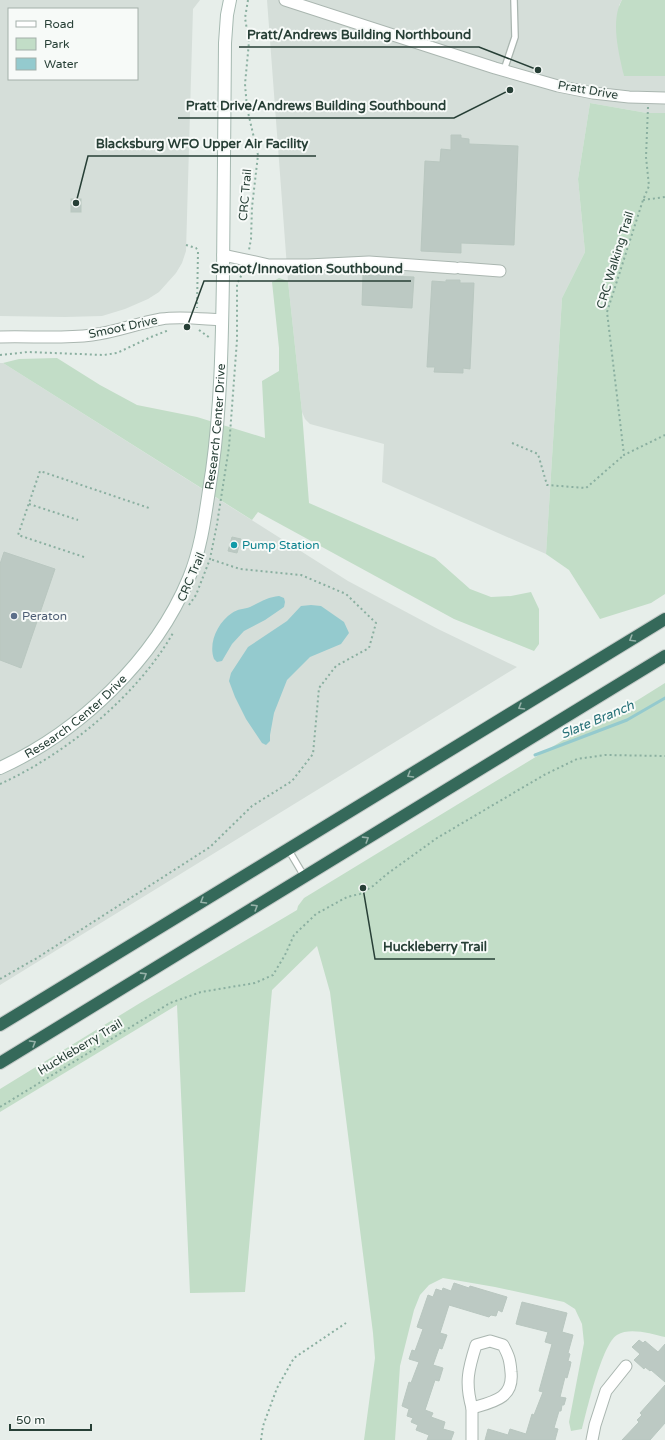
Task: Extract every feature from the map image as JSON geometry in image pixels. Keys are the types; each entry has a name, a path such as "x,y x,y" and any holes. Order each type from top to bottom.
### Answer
{"highway":[{"path":"0,1025 665,619"},
{"path":"0,1063 665,656"}],"main road":[{"name":"Research Center Drive","path":"0,768 15,761 49,740 79,719 117,684 140,659 165,625 177,603 195,560 202,534 218,415 222,320 225,43 227,15 230,0"}],"street":[{"name":"Pratt Drive","path":"285,0 558,86 593,93 629,97 665,98"},
{"path":"223,255 269,265 369,262 500,271"},
{"name":"Smoot Drive","path":"0,337 44,338 92,335 162,319 178,318 222,320"},
{"path":"472,1408 495,1402 506,1394 512,1381 509,1357 503,1346 490,1341 476,1346 468,1376 467,1391 472,1408 472,1440"},
{"path":"592,1440 595,1425 606,1392 626,1366"}],"lane":[{"path":"504,70 515,37 514,0"},
{"path":"288,849 305,877"}],"path":[{"name":"CRC Trail","path":"248,0 245,18 249,42 245,84 247,108 258,155 249,251"},
{"name":"CRC Walking Trail","path":"624,455 607,312 643,200 649,186 646,156 648,98"},
{"path":"643,200 665,197"},
{"path":"186,245 196,248 198,251 197,309"},
{"name":"CRC Trail","path":"188,607 196,594 210,559 229,447 237,340 237,284 244,271"},
{"path":"197,328 214,340"},
{"path":"0,355 28,352 104,355 117,353 151,337 176,329"},
{"path":"512,443 538,454 547,484 586,488 624,455 665,435"},
{"path":"84,557 18,535 40,471 149,508"},
{"path":"29,504 78,520"},
{"path":"0,979 37,958 210,847 252,806 292,781 313,754 319,688 336,666 370,648 376,623 346,594 301,575 240,569 210,559"},
{"path":"0,784 16,777 56,753 99,720 139,681 174,633"},
{"name":"Huckleberry Trail","path":"0,1107 170,1003 201,992 255,983 273,974 285,955 294,936 316,914 347,897 360,894 374,886 387,874 437,838 544,775 576,759 605,755 665,756"},
{"path":"261,1440 263,1426 277,1388 294,1358 346,1323"}],"shaded area":[{"path":"0,0 200,0 193,9 186,251 182,263 176,273 159,292 148,299 125,309 102,316 0,316"},
{"path":"267,0 622,0 619,5 624,76 665,76 665,113 647,113 590,103 578,179 585,252 562,298 546,554 382,482 384,444 310,424 305,419 302,412 288,281"},
{"path":"0,363 3,363 348,581 438,629 517,667 0,985"}],"green space":[{"path":"622,0 665,0 665,76 624,76 618,48 616,27 618,8"},
{"path":"590,103 647,113 665,113 665,594 651,603 600,619 569,570 546,554 562,298 585,252 578,179"},
{"path":"279,278 288,281 302,412 309,503 435,558 470,589 491,597 511,596 531,592 539,609 539,644 534,651 454,619 258,512 252,520 3,363 19,359 57,358 100,385 137,405 197,417 265,438 262,381 279,371 279,348 272,282"},
{"path":"665,683 665,1337 634,1331 617,1335 611,1341 591,1393 582,1429 571,1431 569,1422 584,1343 582,1324 575,1309 564,1302 495,1287 443,1278 429,1285 420,1295 414,1310 400,1366 395,1440 364,1440 375,1358 373,1333 330,992 317,946 272,990 245,1292 190,1293 177,1005 0,1112 0,1089 140,1003 297,910 304,898 575,733 609,718"}],"water":[{"path":"279,596 284,598 284,607 265,620 244,631 232,644 222,661 217,662 212,653 212,646 213,640 222,622 236,611"},
{"path":"301,606 321,606 344,622 349,633 341,644 310,657 287,680 274,713 270,741 266,745 262,743 246,719 235,697 229,681 231,673 248,647 287,621"}],"building":[{"path":"451,135 461,135 461,138 469,139 469,144 518,146 514,245 461,243 461,253 421,251 425,161 440,162 441,149 451,150"},
{"path":"71,199 81,199 81,212 71,212"},
{"path":"376,271 388,271 388,276 414,277 412,308 362,305 363,275 376,276"},
{"path":"446,280 460,280 460,283 474,283 470,369 463,368 463,373 434,372 435,367 427,367 432,281 446,282"},
{"name":"Pump Station","path":"232,537 241,539 237,553 228,551"},
{"path":"4,552 55,569 21,668 0,660 0,564"},
{"path":"454,1283 507,1297 502,1312 498,1310 496,1316 491,1315 489,1317 449,1305 440,1333 447,1335 442,1349 439,1348 433,1365 443,1368 439,1381 435,1380 425,1410 433,1413 431,1417 445,1422 443,1429 454,1432 451,1440 427,1440 429,1435 416,1430 418,1425 411,1422 413,1418 407,1416 409,1409 402,1406 409,1382 411,1383 419,1362 409,1359 412,1350 415,1351 423,1329 417,1327 428,1295 433,1297 436,1289 442,1291 443,1288 451,1291"},
{"path":"522,1302 567,1313 562,1332 573,1335 568,1353 570,1354 568,1361 571,1362 567,1378 565,1377 560,1397 566,1398 564,1405 562,1405 561,1411 559,1411 554,1428 558,1429 555,1440 485,1440 488,1429 508,1435 510,1429 526,1434 532,1414 534,1415 543,1392 539,1391 552,1344 545,1342 548,1332 516,1324"},
{"path":"639,1340 643,1343 645,1341 658,1352 665,1344 665,1382 651,1370 650,1371 645,1367 644,1369 634,1360 640,1354 632,1347"},
{"path":"665,1385 665,1423 650,1440 622,1440 639,1422 637,1420 642,1415 640,1413"}],"waterway":[{"name":"Slate Branch","path":"535,755 627,720 665,698"}],"place":[{"name":"Pratt/Andrews Building Northbound","path":"538,70"},
{"name":"Pratt Drive/Andrews Building Southbound","path":"510,90"},
{"name":"Blacksburg WFO Upper Air Facility","path":"76,203"},
{"name":"Smoot/Innovation Southbound","path":"187,327"},
{"name":"Pump Station","path":"234,545"},
{"name":"Peraton","path":"14,616"},
{"name":"Huckleberry Trail","path":"363,888"}]}
